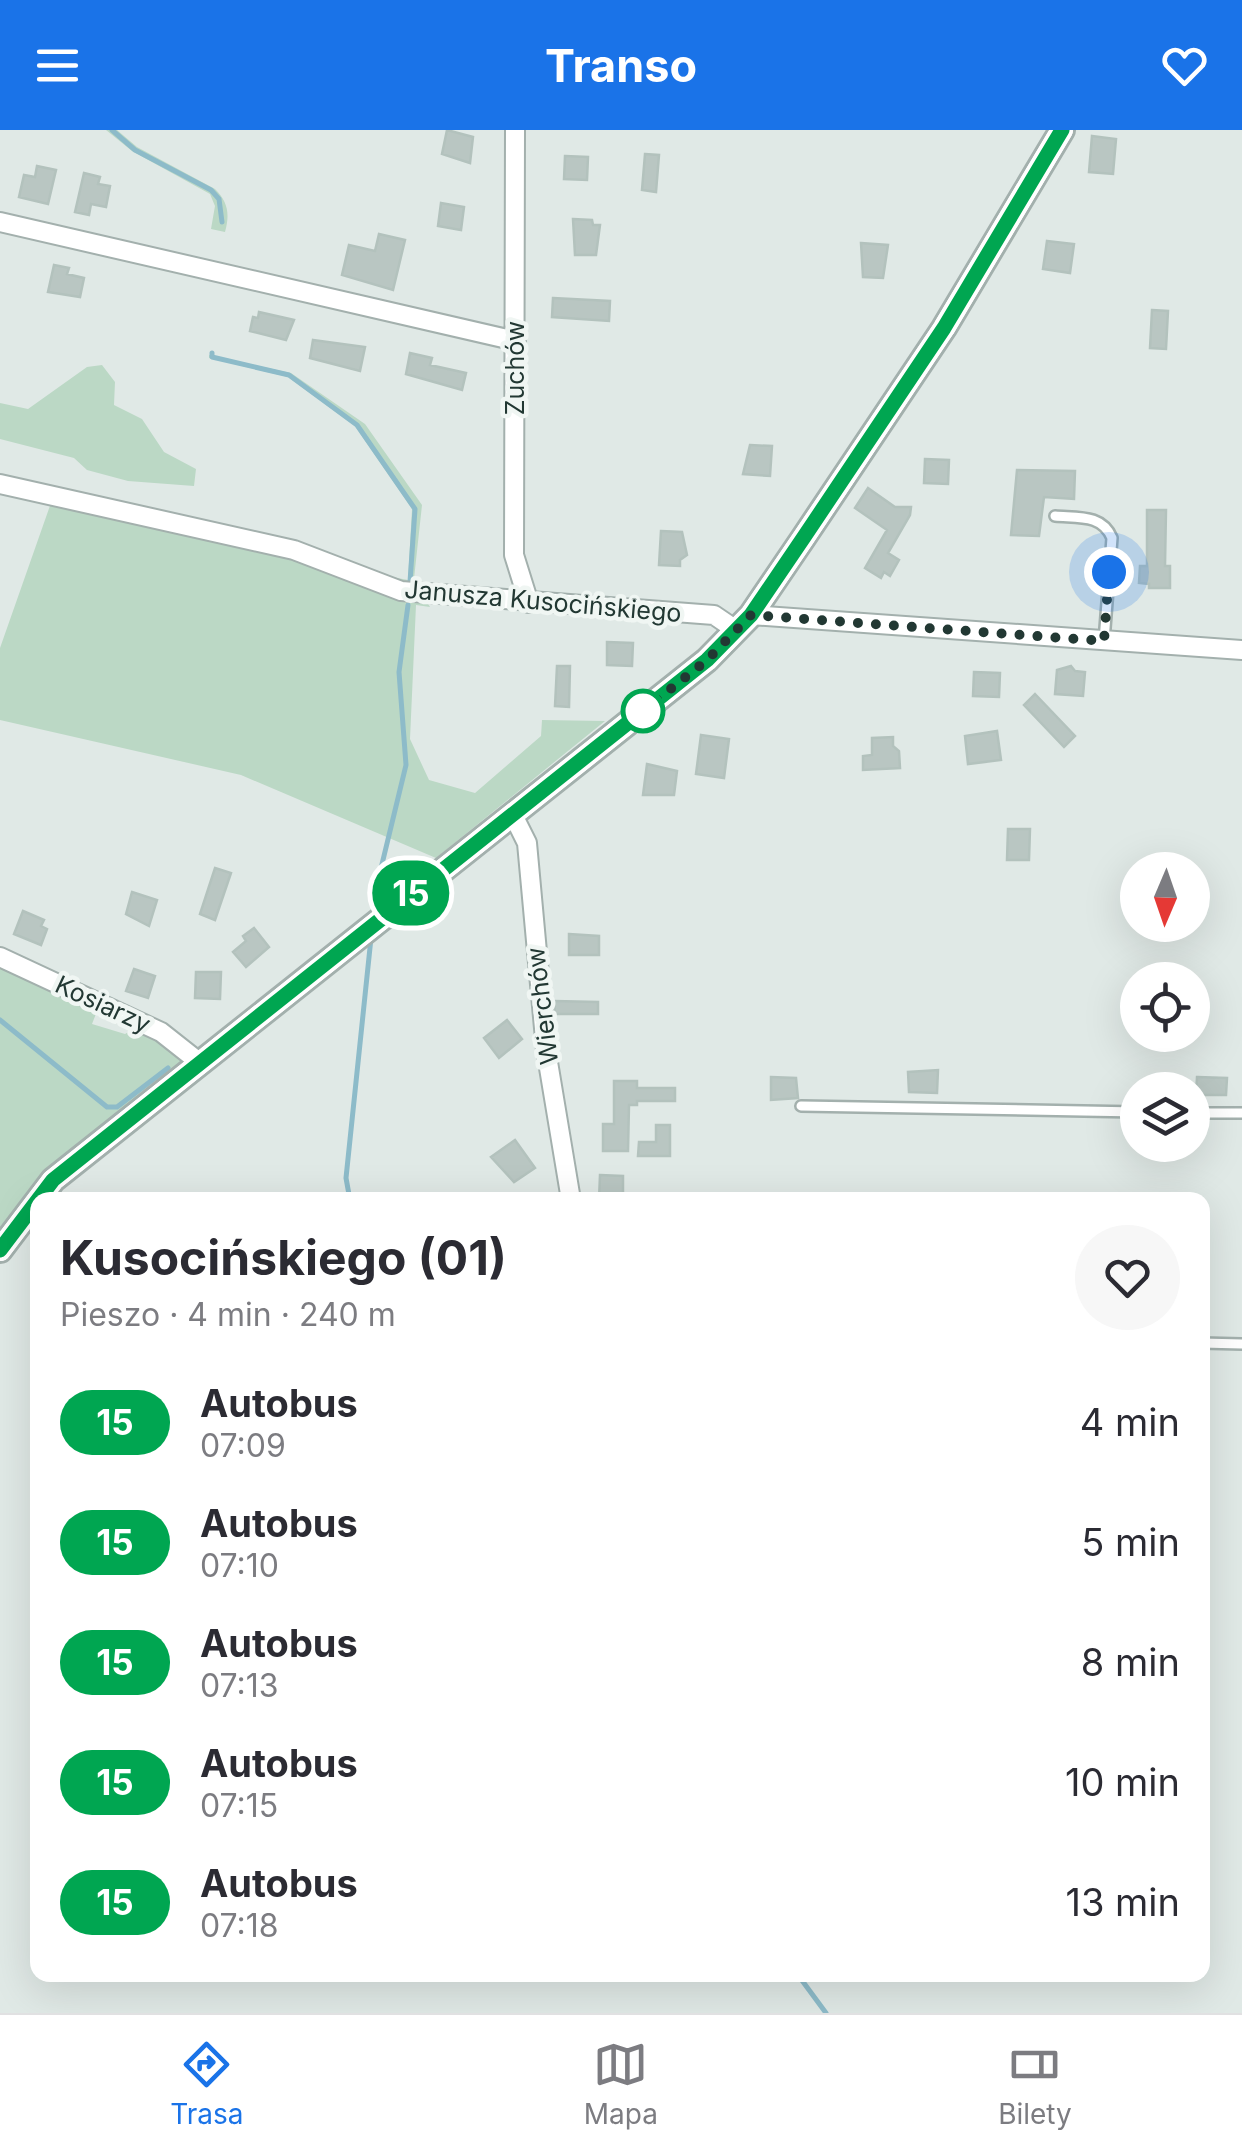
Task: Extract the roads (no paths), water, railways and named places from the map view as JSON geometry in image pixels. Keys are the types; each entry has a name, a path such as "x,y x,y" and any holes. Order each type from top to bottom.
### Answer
{"street":[{"name":"Zuchów","path":"515,130 514,555 529,603"},
{"path":"44,1192 53,1180 362,932 707,660 744,623 944,328 1062,130"},
{"path":"0,222 516,341"},
{"name":"Janusza Kusocińskiego","path":"0,484 294,550 401,591 714,615 744,623 1242,650"},
{"name":"Wierchów","path":"512,814 527,843 546,1050 570,1192"},
{"name":"Kosiarzy","path":"0,957 161,1032 200,1062"},
{"path":"0,1250 30,1210"}],"lane":[{"path":"1055,516 1096,519 1107,527 1112,538 1104,641"},
{"path":"801,1106 1120,1112"},
{"path":"1210,1113 1242,1114"},
{"path":"1210,1343 1242,1344"}],"waterway":[{"path":"112,130 135,150 211,190 219,199 222,222"},
{"path":"212,353 212,357 289,375 357,425 415,509 410,582"},
{"path":"373,917 375,893 406,765 399,672 408,605"},
{"path":"349,1192 346,1178 371,938"},
{"path":"0,1020 107,1107 117,1107 168,1068"},
{"path":"803,1982 826,2013"}]}
